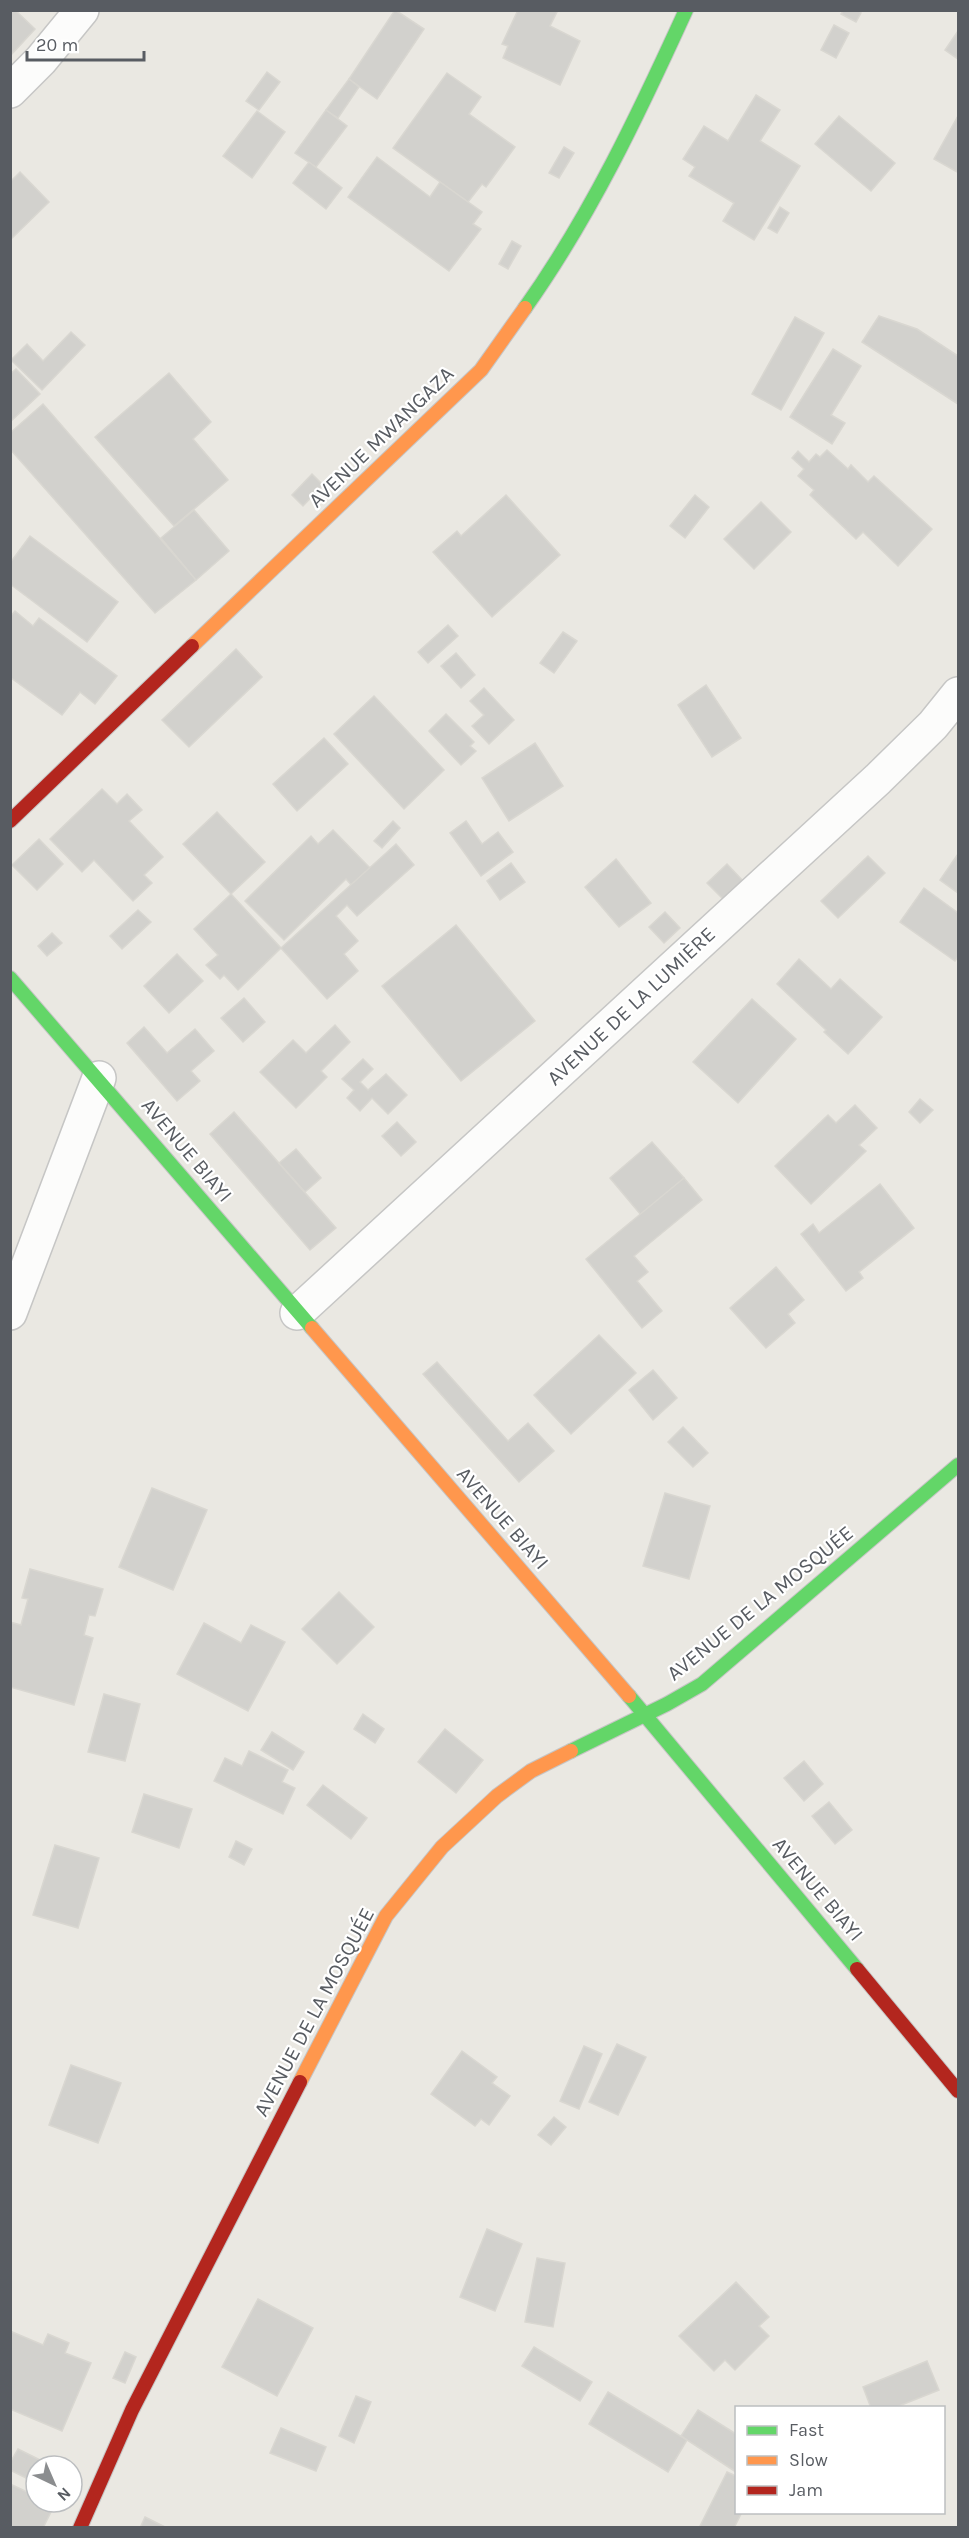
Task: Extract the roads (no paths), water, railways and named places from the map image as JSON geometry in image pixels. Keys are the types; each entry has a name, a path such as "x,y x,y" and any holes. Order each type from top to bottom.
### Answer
{"street":[{"path":"10,91 41,60 82,10"},
{"name":"AVENUE MWANGAZA","path":"10,821 481,370 537,292 577,229 629,133 686,10"},
{"name":"AVENUE DE LA LUMIÈRE","path":"297,1312 878,779 933,724 958,694"},
{"name":"AVENUE BIAYI","path":"10,978 99,1078 297,1312 646,1714 958,2091"},
{"path":"10,1313 99,1078"},
{"name":"AVENUE DE LA MOSQUÉE","path":"80,2528 132,2410 386,1916 441,1847 497,1796 531,1772 702,1684 958,1465"}]}
